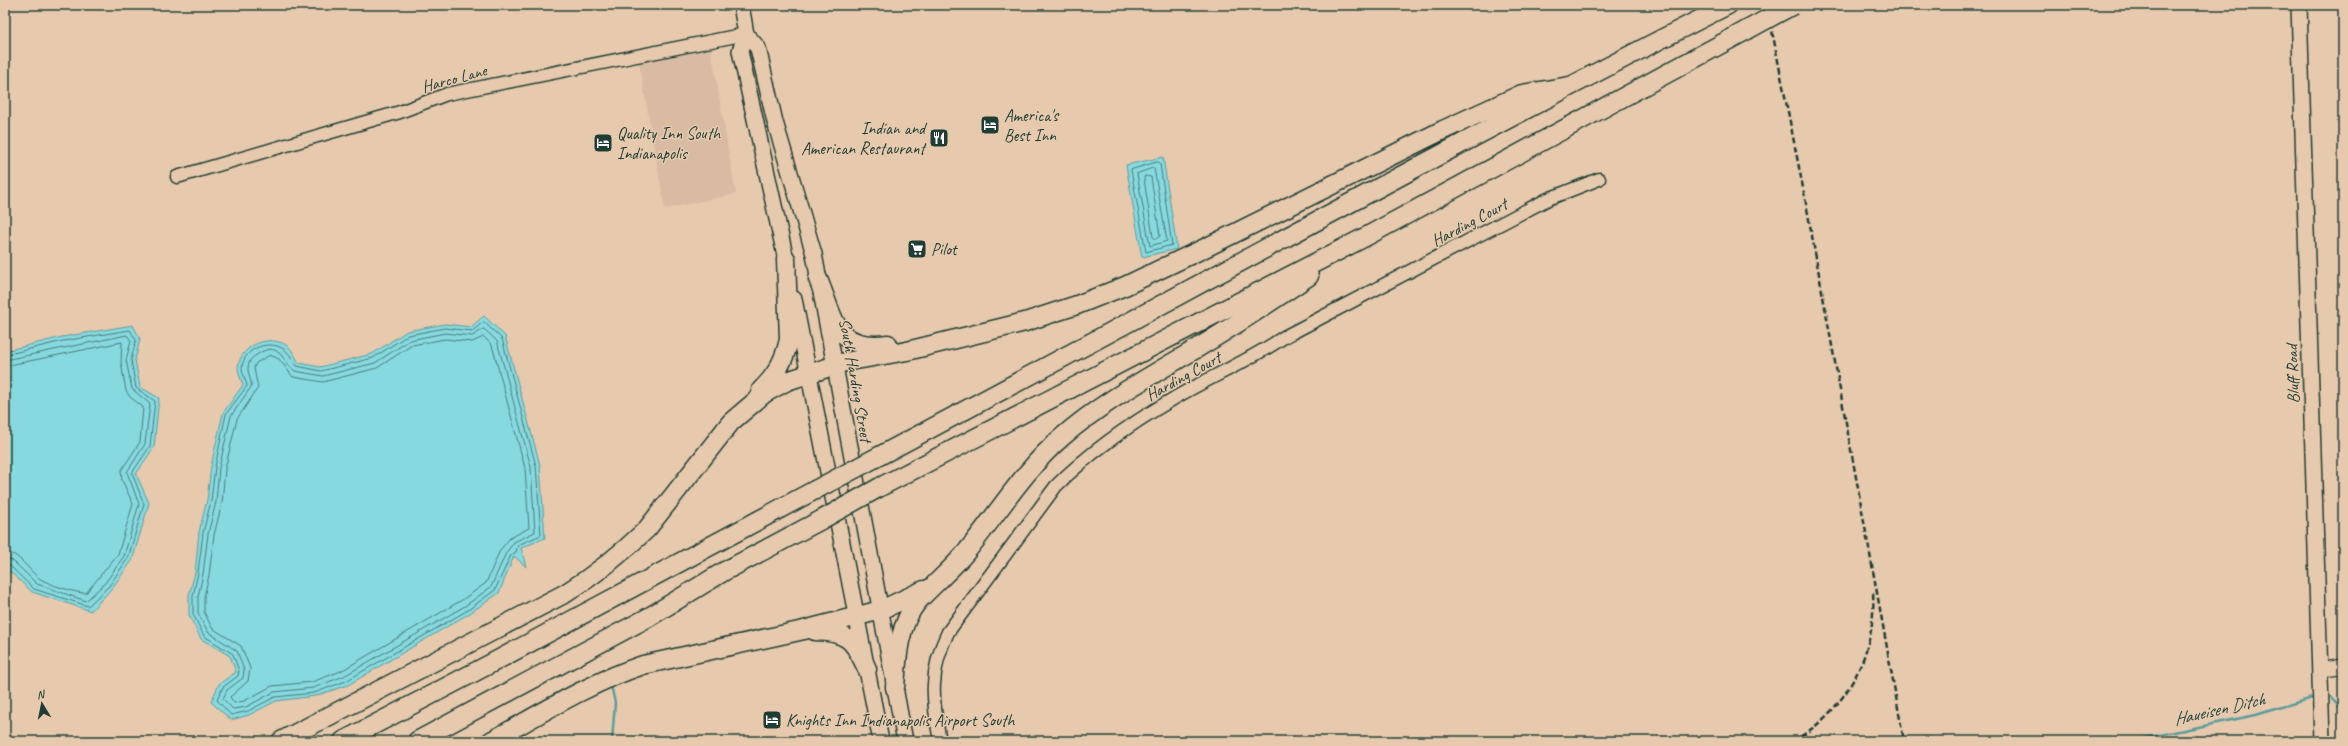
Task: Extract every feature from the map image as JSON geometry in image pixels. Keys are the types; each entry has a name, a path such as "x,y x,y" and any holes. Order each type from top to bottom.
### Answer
{"highway":[{"path":"342,741 490,664 1569,86 1728,5"},
{"path":"417,741 649,617 723,572 880,487 1368,235 1793,5"},
{"path":"748,407 776,387 808,374 834,366 1025,322 1125,286 1313,196 1450,126 1522,94 1569,86"},
{"path":"895,688 898,649 903,629 918,602 956,564 1033,467 1067,433 1093,412 1251,316 1368,235"},
{"path":"281,741 566,594 622,552 647,529 678,492 717,439 748,407 775,375 786,351 789,330 786,259"},
{"path":"818,279 840,330 851,342 862,346 974,333"},
{"path":"491,741 581,691 623,672 643,665 804,630 881,610 898,604 938,582"},
{"path":"804,630 828,631 847,637 858,650 867,669"},
{"path":"335,741 380,721"}],"main road":[{"name":"South Harding Street","path":"741,5 746,34 740,51 786,259 881,741"},
{"name":"Bluff Road","path":"2299,5 2322,741"},
{"name":"South Harding Street","path":"746,34 758,48 775,122 806,222 905,741"},
{"path":"2320,670 2343,666"}],"street":[{"name":"Harco Lane","path":"177,177 400,112 447,94 746,34"},
{"name":"Harding Court","path":"940,741 933,689 934,669 942,645 953,626 1056,486 1065,477 1108,443 1173,399 1259,354 1284,337 1548,199 1599,179"}],"shaded area":[{"path":"711,49 736,194 665,209 639,63"}],"water":[{"path":"1163,157 1177,249 1142,257 1126,165"},
{"path":"484,316 505,336 540,465 545,538 521,548 526,567 514,556 499,593 470,613 348,685 315,696 276,701 249,715 231,720 211,702 219,684 236,672 230,656 201,639 189,615 189,595 195,573 199,532 207,500 211,466 223,413 243,385 238,369 240,359 245,352 258,343 274,341 289,347 299,363 320,367 372,354 407,331 445,324 471,327"},
{"path":"133,325 140,339 135,360 140,387 159,398 154,447 136,474 149,503 132,561 112,588 91,611 32,592 5,567 5,351 62,337"}],"waterway":[{"name":"Haueisen Ditch","path":"611,685 615,703 612,741"},
{"name":"Haueisen Ditch","path":"2331,697 2343,710"},
{"name":"Haueisen Ditch","path":"2131,741 2256,715 2311,698"}],"railway":[{"path":"1767,5 1806,203 1904,741"},
{"path":"1793,741 1812,729 1828,714 1843,697 1854,678 1870,637 1873,615 1873,593"}],"place":[{"name":"America's Best Inn","path":"990,125"},
{"name":"Indian and American Restaurant","path":"939,138"},
{"name":"Quality Inn South Indianapolis","path":"603,143"},
{"name":"Pilot","path":"917,249"},
{"name":"Knights Inn Indianapolis Airport South","path":"772,720"}]}
